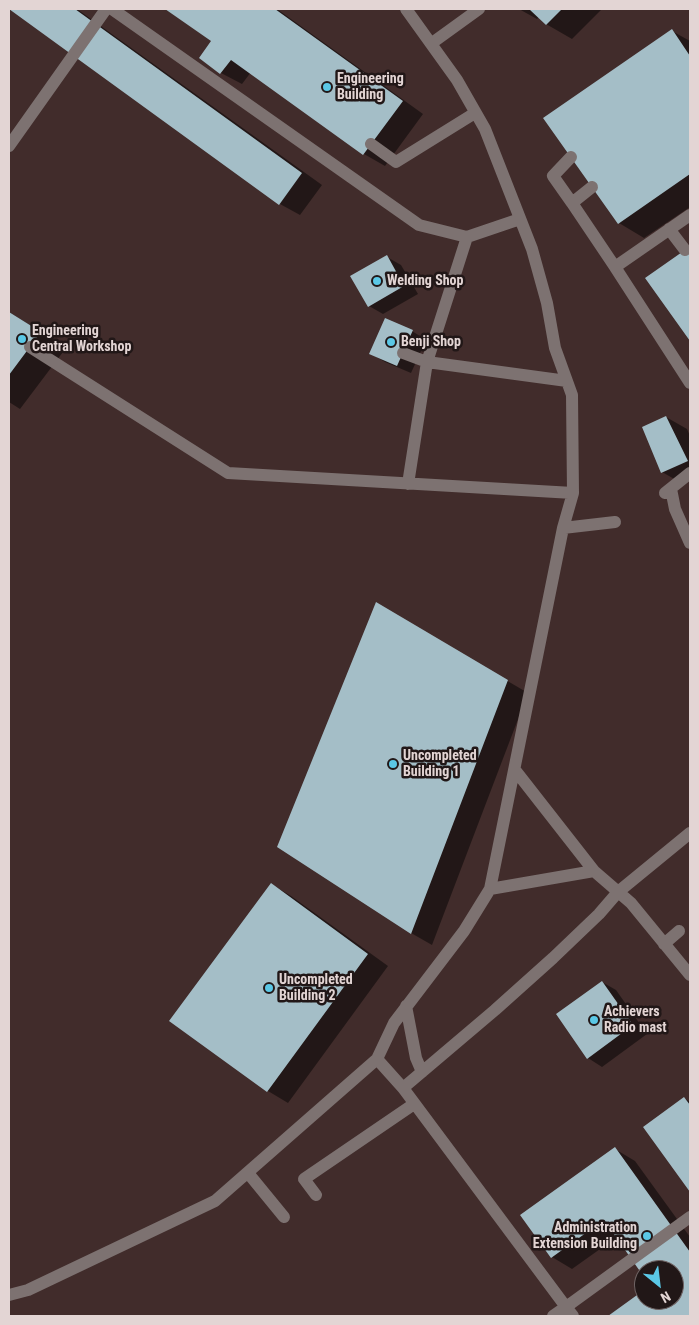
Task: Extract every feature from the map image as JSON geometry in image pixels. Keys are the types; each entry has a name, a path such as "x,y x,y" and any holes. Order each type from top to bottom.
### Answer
{"street":[{"path":"9,146 106,9"},
{"path":"112,9 419,225 467,237 520,218"},
{"path":"9,1295 28,1290 215,1201 376,1059 394,1023 464,931 490,889 563,528 573,493 572,395 555,348 547,302 532,250 485,129 457,80 406,9"},
{"path":"432,43 479,9"},
{"path":"372,144 396,162 475,113"},
{"path":"571,157 553,176 690,383"},
{"path":"572,203 592,187"},
{"path":"614,267 690,215"},
{"path":"670,229 684,250"},
{"path":"408,484 428,362 467,237"},
{"path":"30,346 228,473 573,493"},
{"path":"403,353 428,362 567,381"},
{"path":"690,473 668,491 690,544"},
{"path":"563,528 615,522"},
{"path":"515,770 594,871 631,903 690,976"},
{"path":"402,1088 495,1010 553,958 599,914 618,892 690,833"},
{"path":"490,889 594,871"},
{"path":"664,944 679,932"},
{"path":"406,1006 416,1058 422,1072"},
{"path":"376,1059 402,1088 569,1312"},
{"path":"316,1196 304,1179 414,1104"},
{"path":"248,1172 284,1217"},
{"path":"553,1316 569,1312 690,1216"}],"building":[{"path":"9,9 75,9 302,173 279,205"},
{"name":"Engineering Building","path":"165,9 275,9 403,101 363,155 231,60 220,74 199,58 211,41"},
{"path":"529,9 562,9 546,25"},
{"path":"672,29 690,56 690,174 618,224 543,118"},
{"path":"685,250 690,253 690,341 645,278"},
{"name":"Welding Shop","path":"387,255 404,286 368,307 350,276"},
{"name":"Engineering Central Workshop","path":"9,312 41,332 9,375"},
{"name":"Benji Shop","path":"385,318 413,330 397,366 369,354"},
{"path":"666,416 688,461 661,473 642,427"},
{"name":"Uncompleted Building 1","path":"376,602 508,680 411,934 277,847"},
{"name":"Uncompleted Building 2","path":"271,883 368,954 267,1092 169,1021"},
{"name":"Achievers Radio mast","path":"602,981 633,1025 587,1059 556,1014"},
{"path":"684,1097 690,1105 690,1192 643,1127"},
{"name":"Administration Extension Building","path":"615,1147 690,1252 690,1316 608,1316 634,1297 634,1310 684,1310 684,1260 634,1260 634,1263 604,1220 551,1258 520,1215"}],"place":[{"name":"Engineering Building","path":"327,87"},
{"name":"Welding Shop","path":"377,281"},
{"name":"Engineering Central Workshop","path":"22,339"},
{"name":"Benji Shop","path":"391,342"},
{"name":"Uncompleted Building 1","path":"393,764"},
{"name":"Uncompleted Building 2","path":"269,988"},
{"name":"Achievers Radio mast","path":"594,1020"},
{"name":"Administration Extension Building","path":"647,1236"}]}
